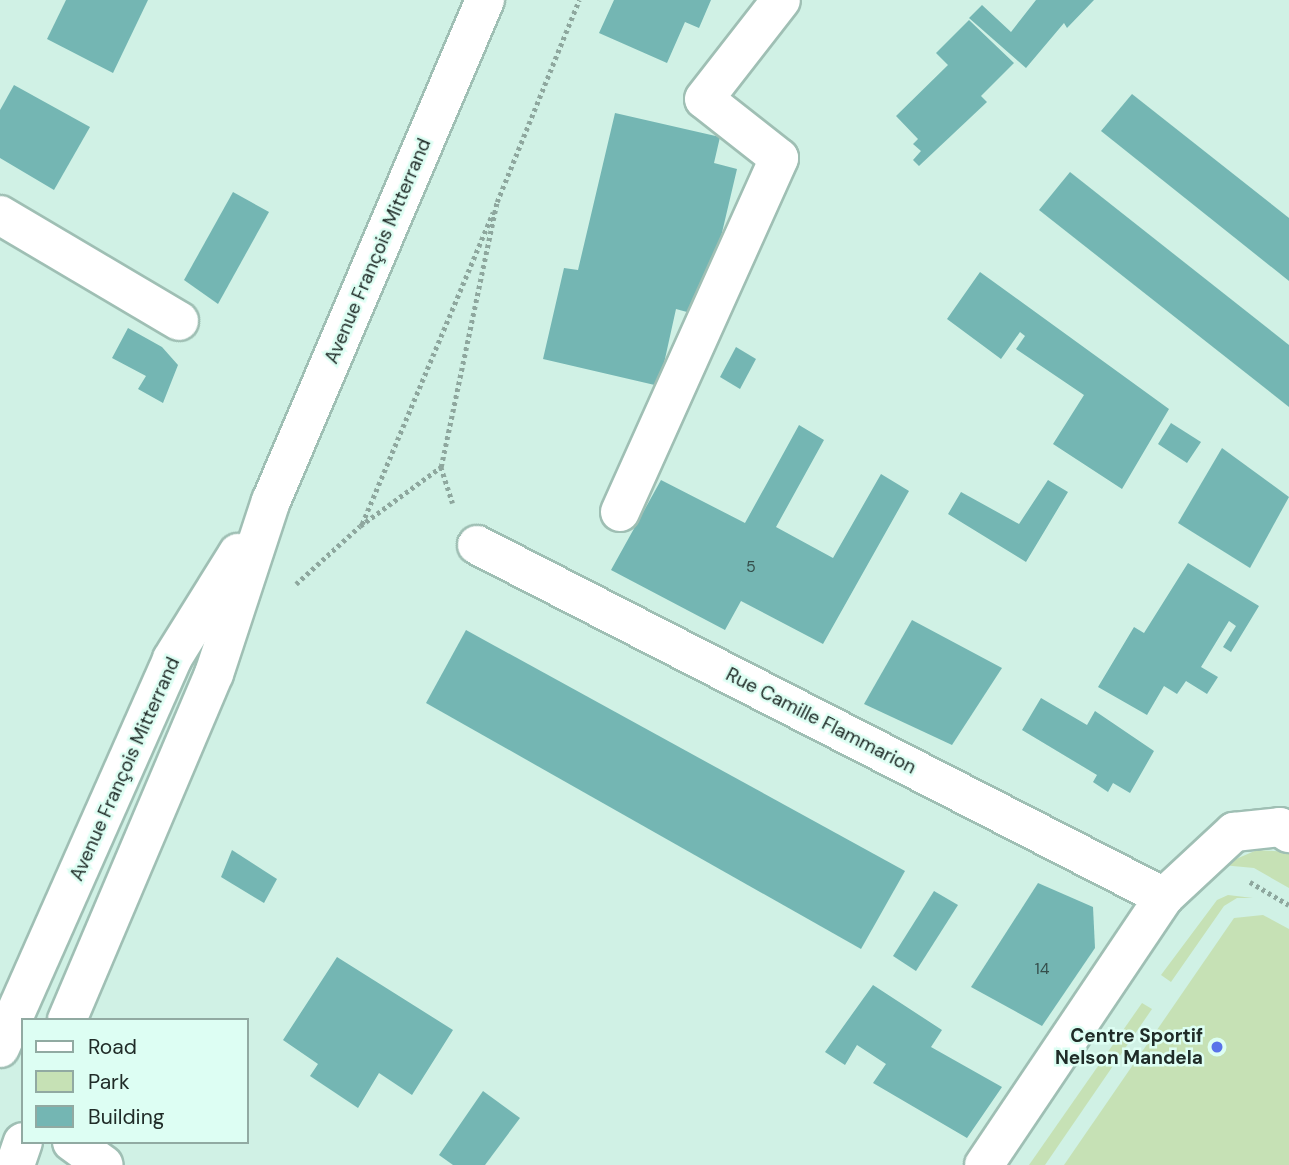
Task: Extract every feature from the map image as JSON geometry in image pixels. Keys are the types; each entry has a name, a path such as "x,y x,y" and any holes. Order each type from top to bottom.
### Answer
{"main road":[{"name":"Avenue François Mitterrand","path":"68,1018 214,674 271,501 485,0"},
{"path":"620,512 779,158 704,99 781,0"},
{"path":"0,215 179,321"},
{"name":"Avenue François Mitterrand","path":"0,1048 172,659 271,501"},
{"name":"Rue Camille Flammarion","path":"477,545 1164,897"},
{"path":"984,1165 1164,897 1234,831 1280,827 1289,833"},
{"path":"15,1165 22,1144"},
{"path":"75,1144 104,1165"}],"path":[{"path":"360,526 579,0"},
{"path":"294,586 360,526 441,467 497,202"}],"green space":[{"path":"1257,850 1289,852 1289,888 1254,868 1222,865"},
{"path":"1228,895 1253,898 1237,898 1224,906 1171,982 1161,975 1217,900"},
{"name":"Centre Sportif Nelson Mandela","path":"1263,915 1289,929 1289,1165 1064,1165 1234,918"},
{"path":"1142,1003 1152,1009 1045,1165 1029,1165"}],"building":[{"path":"66,0 148,0 113,73 47,39"},
{"path":"614,0 711,0 699,28 685,22 667,63 599,33"},
{"path":"1036,0 1094,0 1067,28 1064,23 1026,68 969,18 982,5 1011,32"},
{"path":"969,20 1014,63 981,96 987,102 919,166 913,160 921,151 913,144 918,139 896,116 948,65 936,53"},
{"path":"14,85 90,127 54,190 0,158 0,110"},
{"path":"1132,94 1289,218 1289,281 1101,131"},
{"path":"615,113 720,137 714,163 737,169 712,275 705,273 697,305 687,312 676,309 659,386 543,359 564,268 578,270"},
{"path":"1070,172 1289,345 1289,407 1039,210"},
{"path":"233,192 269,212 218,304 184,280"},
{"path":"980,272 1169,409 1122,489 1053,444 1084,395 1016,349 1025,336 1020,332 1001,359 947,319"},
{"path":"128,328 162,347 178,365 163,403 138,389 146,376 112,358"},
{"path":"736,347 756,359 740,389 720,377"},
{"path":"1171,423 1201,442 1187,463 1158,444"},
{"path":"799,425 824,440 776,527 833,558 881,474 909,491 823,644 741,601 725,630 611,570 661,480 745,523"},
{"path":"1222,448 1289,497 1250,568 1178,523"},
{"path":"1048,480 1068,492 1026,562 948,514 961,492 1019,524"},
{"path":"1188,563 1259,606 1231,652 1223,647 1236,626 1229,621 1201,667 1218,677 1207,694 1186,681 1177,694 1164,686 1147,715 1098,687 1134,627 1144,633"},
{"path":"912,620 1002,668 952,745 864,704"},
{"path":"466,630 905,871 861,949 426,703"},
{"path":"1041,698 1087,725 1095,711 1154,751 1130,793 1113,783 1108,792 1093,782 1097,775 1022,730"},
{"path":"232,850 277,879 264,903 221,877"},
{"path":"1038,883 1093,907 1095,948 1042,1026 971,987"},
{"path":"934,891 958,905 916,971 893,956"},
{"path":"337,957 453,1030 412,1095 379,1073 358,1108 310,1076 318,1064 283,1040"},
{"path":"873,985 942,1030 931,1047 1002,1087 967,1138 873,1083 886,1064 857,1045 845,1065 825,1052"},
{"path":"483,1091 520,1118 485,1165 453,1165 439,1155"}],"place":[{"name":"Centre Sportif Nelson Mandela","path":"1217,1047"}]}
